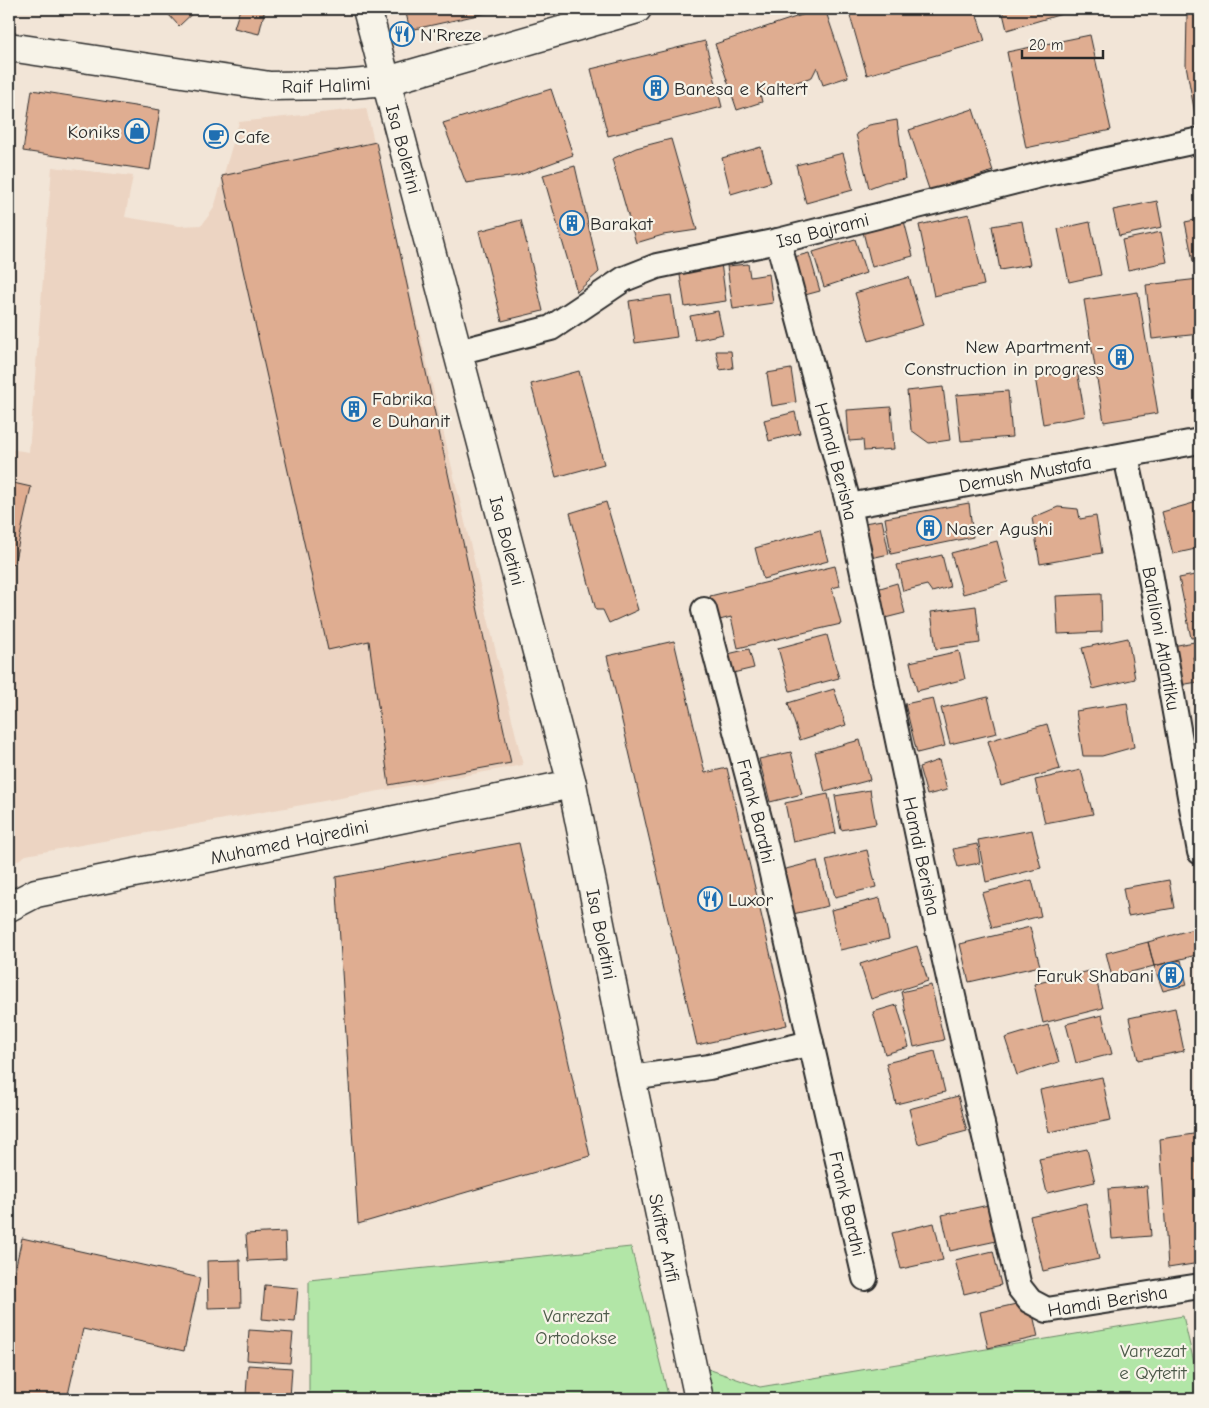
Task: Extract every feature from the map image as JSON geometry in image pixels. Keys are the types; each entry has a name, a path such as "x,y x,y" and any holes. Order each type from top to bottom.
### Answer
{"street":[{"name":"Isa Boletini","path":"367,9 388,81 572,784 631,1078"},
{"name":"Raif Halimi","path":"9,47 270,86 388,81 637,9"},
{"name":"Isa Bajrami","path":"458,352 551,328 624,279 657,266 778,241 1052,172 1200,140"},
{"name":"Hamdi Berisha","path":"778,241 849,506 933,908 1019,1287 1030,1301 1047,1310 1200,1286"},
{"name":"Demush Mustafa","path":"849,506 1200,441"},
{"name":"Batalioni Atlantiku","path":"1126,456 1152,581 1200,852"},
{"name":"Frank Bardhi","path":"704,610 760,822 865,1278"},
{"name":"Muhamed Hajredini","path":"9,907 36,893 572,784"},
{"path":"631,1078 709,1067 811,1043"},
{"name":"Skifter Arifi","path":"631,1078 699,1399"}],"shaded area":[{"path":"366,108 523,765 26,855 9,866 9,449 29,452 52,167 133,176 125,217 179,226 202,225 214,208 239,122"}],"green space":[{"name":"Varrezat Ortodokse","path":"631,1247 669,1399 309,1399 309,1280"},
{"name":"Varrezat e Qytetit","path":"1183,1316 1200,1388 1200,1399 693,1399 682,1360 760,1387"}],"building":[{"path":"173,9 197,9 179,26 168,14"},
{"path":"240,9 265,9 259,34 234,28"},
{"path":"405,9 505,9 410,30"},
{"name":"Banesa e Kaltert","path":"820,9 825,9 848,77 823,85 817,67 812,77 760,94 762,102 737,110 715,44"},
{"path":"848,9 975,9 985,41 867,75"},
{"path":"1002,9 1079,9 1007,30"},
{"path":"1200,12 1200,124 1197,125 1186,65 1187,15"},
{"path":"1090,35 1111,130 1026,148 1007,52"},
{"name":"Banesa e Kaltert","path":"705,41 722,107 608,136 591,69"},
{"path":"551,89 573,155 517,176 466,183 443,123"},
{"path":"32,90 160,110 150,170 23,151"},
{"path":"973,109 993,171 930,192 909,130"},
{"path":"897,120 905,179 885,182 869,188 856,134 869,125"},
{"path":"671,139 697,230 663,235 636,243 612,159 636,148"},
{"name":"Fabrika e Duhanit","path":"376,142 511,763 389,785 369,641 328,650 222,176"},
{"path":"761,147 771,182 731,194 722,158"},
{"path":"843,153 853,190 806,203 796,165"},
{"name":"Barakat","path":"575,166 599,272 577,292 543,175"},
{"path":"1157,201 1162,227 1119,236 1113,210"},
{"path":"969,214 984,285 934,296 919,225"},
{"path":"903,217 913,256 872,267 862,228"},
{"path":"1200,219 1200,259 1193,261 1185,222"},
{"path":"521,220 543,311 502,321 479,231"},
{"path":"1022,221 1030,265 1000,270 992,226"},
{"path":"1090,222 1101,275 1069,282 1058,229"},
{"path":"1161,232 1167,262 1128,270 1122,240"},
{"path":"855,239 866,273 824,287 813,252"},
{"path":"809,253 820,291 805,295 794,257"},
{"path":"721,263 726,301 685,307 679,269"},
{"path":"748,264 750,277 769,274 773,303 733,309 727,266"},
{"path":"909,277 923,325 869,341 855,293"},
{"path":"1199,279 1200,334 1152,339 1146,285"},
{"name":"New Apartment - Construction in progress","path":"1138,292 1158,413 1104,422 1084,300"},
{"path":"671,295 677,337 635,343 629,301"},
{"path":"718,311 723,334 695,340 690,316"},
{"path":"716,351 731,351 733,368 720,370"},
{"path":"791,369 796,402 772,406 767,373"},
{"path":"1077,370 1085,416 1043,424 1035,377"},
{"path":"579,371 604,464 556,477 531,384"},
{"path":"943,387 950,440 929,443 911,430 907,391"},
{"path":"1008,391 1012,437 961,441 956,395"},
{"path":"891,407 894,449 864,451 863,440 849,441 847,410"},
{"path":"795,412 800,433 769,441 764,420"},
{"path":"9,482 31,487 14,564 9,563"},
{"path":"606,502 638,610 609,623 603,610 596,610 570,513"},
{"path":"1197,502 1200,512 1200,548 1173,554 1162,512"},
{"name":"Naser Agushi","path":"969,503 973,537 891,554 885,518"},
{"path":"1058,507 1078,509 1080,519 1096,516 1102,553 1040,564 1032,518"},
{"path":"882,520 889,554 871,558 864,523"},
{"path":"820,530 828,561 763,579 755,548"},
{"path":"997,541 1008,582 963,594 951,553"},
{"path":"942,555 950,587 932,592 927,585 903,591 897,565"},
{"path":"835,566 840,586 832,588 841,624 738,648 731,617 716,621 710,596"},
{"path":"1200,574 1200,637 1191,638 1179,578"},
{"path":"897,583 905,613 885,618 877,589"},
{"path":"1101,594 1102,632 1058,634 1056,596"},
{"path":"976,606 980,643 936,649 931,612"},
{"path":"827,635 839,678 790,691 778,648"},
{"path":"1128,638 1135,679 1093,689 1082,648"},
{"name":"Luxor","path":"674,641 705,773 727,768 787,1025 697,1045 607,656"},
{"path":"1200,641 1200,656 1193,657 1198,682 1180,685 1172,646"},
{"path":"749,649 754,668 733,673 728,654"},
{"path":"959,651 965,679 917,691 910,662"},
{"path":"834,689 846,725 800,740 788,703"},
{"path":"988,697 997,733 950,744 941,708"},
{"path":"933,698 945,746 917,753 905,704"},
{"path":"1127,703 1134,747 1102,756 1083,756 1076,711"},
{"path":"1047,724 1060,769 1001,786 988,741"},
{"path":"860,740 870,780 825,792 815,752"},
{"path":"791,752 802,794 770,802 759,759"},
{"path":"939,760 947,790 927,795 919,767"},
{"path":"1081,770 1093,814 1045,823 1035,780"},
{"path":"870,790 876,824 841,830 835,796"},
{"path":"828,794 836,833 793,842 785,803"},
{"path":"1032,830 1041,868 986,882 978,840"},
{"path":"519,843 590,1156 358,1224 336,877"},
{"path":"977,844 980,863 958,867 953,849"},
{"path":"867,850 876,887 835,897 826,860"},
{"path":"817,861 828,906 793,914 782,870"},
{"path":"1032,880 1041,916 992,928 982,893"},
{"path":"1169,880 1174,908 1128,916 1123,888"},
{"path":"880,898 889,939 840,950 831,910"},
{"path":"1030,927 1040,966 969,982 960,944"},
{"path":"1193,929 1200,954 1154,966 1148,942"},
{"path":"1148,942 1154,966 1112,977 1106,953"},
{"path":"917,946 928,981 871,999 860,964"},
{"name":"Faruk Shabani","path":"1181,960 1187,985 1163,991 1154,966"},
{"path":"1094,970 1103,1008 1043,1023 1034,984"},
{"path":"931,985 944,1040 914,1047 901,992"},
{"path":"897,1005 909,1047 885,1054 873,1012"},
{"path":"1175,1008 1184,1051 1138,1060 1129,1018"},
{"path":"1102,1015 1112,1054 1076,1063 1066,1024"},
{"path":"1048,1025 1059,1062 1017,1075 1005,1038"},
{"path":"935,1051 945,1092 896,1104 886,1063"},
{"path":"1102,1077 1111,1120 1049,1132 1040,1090"},
{"path":"958,1096 967,1131 918,1144 909,1109"},
{"path":"1200,1133 1200,1263 1168,1268 1160,1139"},
{"path":"1087,1149 1095,1182 1047,1193 1039,1159"},
{"path":"1147,1186 1151,1236 1112,1239 1108,1189"},
{"path":"1086,1203 1099,1259 1043,1271 1030,1216"},
{"path":"993,1204 1001,1240 950,1251 942,1215"},
{"path":"934,1223 943,1260 901,1269 892,1233"},
{"path":"285,1232 286,1259 248,1261 246,1234"},
{"path":"22,1238 200,1278 184,1351 83,1329 67,1399 9,1399 9,1297"},
{"path":"993,1251 1001,1285 964,1294 955,1260"},
{"path":"240,1260 241,1307 208,1308 207,1261"},
{"path":"265,1285 298,1288 295,1322 262,1319"},
{"path":"1030,1301 1038,1337 988,1348 980,1312"},
{"path":"249,1330 293,1333 290,1363 247,1360"},
{"path":"248,1365 292,1368 290,1398 246,1395"}],"place":[{"name":"N'Rreze","path":"402,34"},
{"name":"Banesa e Kaltert","path":"656,88"},
{"name":"Koniks","path":"137,131"},
{"name":"Cafe","path":"216,136"},
{"name":"Barakat","path":"572,223"},
{"name":"New Apartment - Construction in progress","path":"1121,357"},
{"name":"Fabrika e Duhanit","path":"354,409"},
{"name":"Naser Agushi","path":"929,528"},
{"name":"Luxor","path":"710,899"},
{"name":"Faruk Shabani","path":"1171,975"}]}
